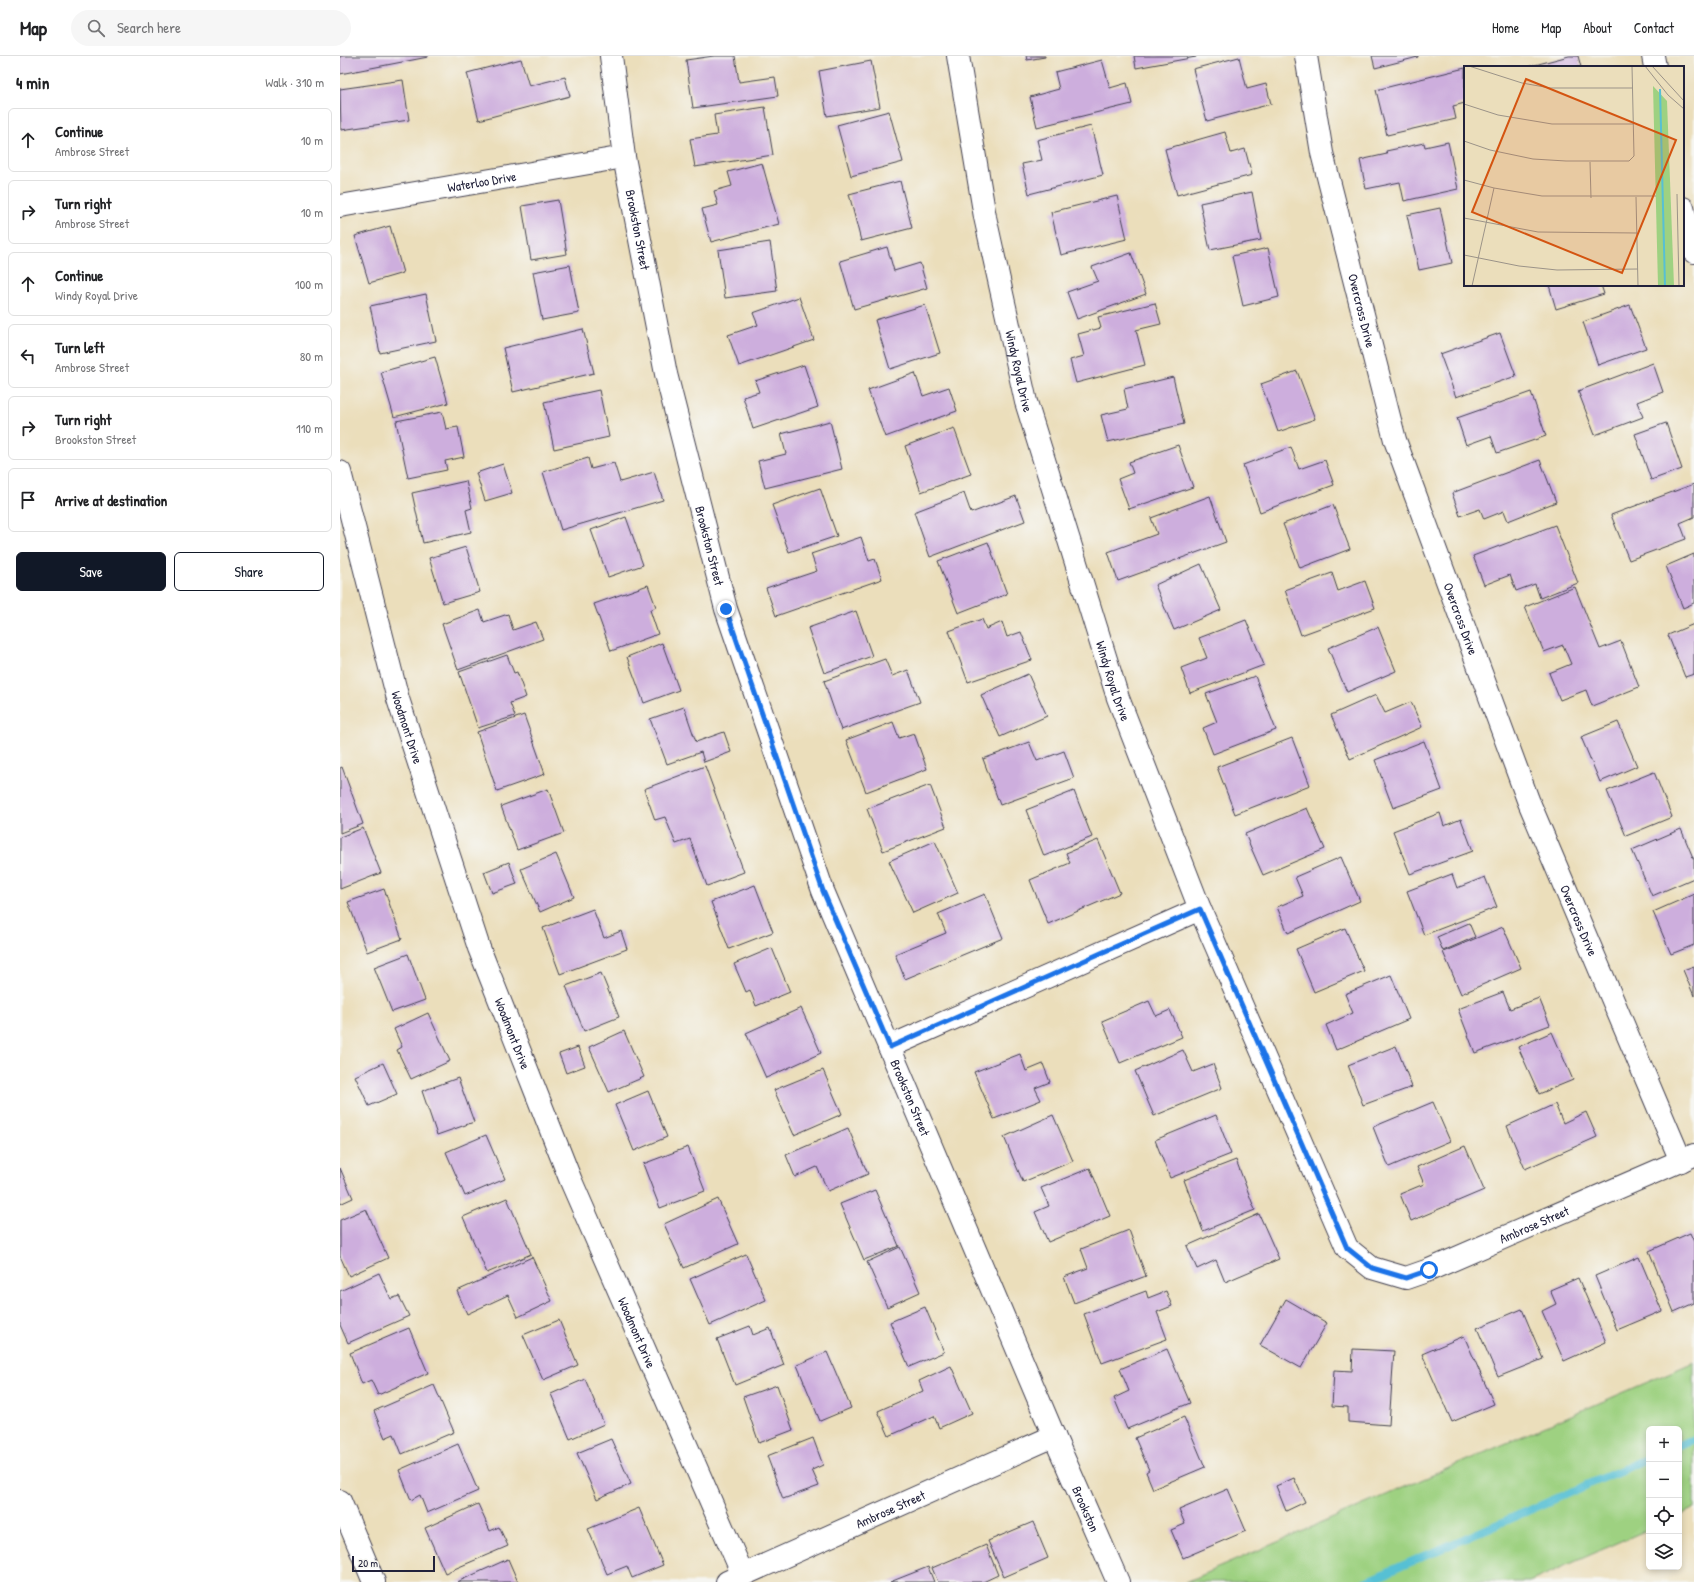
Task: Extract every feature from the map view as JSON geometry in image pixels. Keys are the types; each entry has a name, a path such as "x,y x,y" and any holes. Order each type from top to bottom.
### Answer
{"street":[{"name":"Brookston Street","path":"611,56 624,157 666,374 726,609 823,891 1054,1436"},
{"name":"Windy Royal Drive","path":"958,56 985,217 1026,402 1118,698 1200,909 1338,1229 1347,1248 1372,1268"},
{"name":"Overcross Drive","path":"1306,56 1322,153 1395,440 1528,800 1688,1158"},
{"path":"1653,56 1655,66"},
{"name":"Waterloo Drive","path":"340,206 624,157"},
{"path":"1684,212 1694,252"},
{"name":"Woodmont Drive","path":"340,472 398,699 479,948 571,1181 735,1579"},
{"path":"890,1047 1200,909"},
{"name":"Ambrose Street","path":"1372,1268 1406,1278 1429,1270 1688,1158"},
{"name":"Ambrose Street","path":"735,1579 1054,1436"},
{"name":"Brookston","path":"1054,1436 1118,1582"},
{"path":"340,1501 374,1582"}],"green space":[{"path":"1694,1362 1694,1508 1682,1514 1682,1426 1646,1426 1646,1530 1529,1582 1185,1582"}],"building":[{"path":"340,56 428,56 428,57 340,74"},
{"path":"714,56 735,56 739,82 775,77 778,96 693,108 686,60"},
{"path":"1026,56 1045,56 1045,57 1027,60"},
{"path":"1134,56 1196,56 1196,57 1136,68"},
{"path":"1372,56 1418,56 1418,57 1375,68"},
{"path":"1569,56 1578,56 1581,66 1531,66"},
{"path":"1239,57 1247,89 1266,84 1271,104 1207,121 1193,69"},
{"path":"521,59 529,86 565,77 570,96 479,120 467,73"},
{"path":"1102,60 1110,88 1127,83 1132,104 1037,127 1030,97 1059,89 1055,72"},
{"path":"871,61 880,107 827,116 819,71"},
{"path":"1464,68 1464,103 1453,106 1456,119 1387,135 1376,90"},
{"path":"403,80 409,120 341,130 340,89"},
{"path":"765,107 773,155 695,167 690,139 717,135 714,115"},
{"path":"889,111 903,162 851,176 837,125"},
{"path":"1091,126 1103,175 1029,194 1022,164 1042,160 1037,140"},
{"path":"1225,132 1231,153 1245,149 1252,175 1177,195 1165,149"},
{"path":"1448,142 1458,189 1404,201 1400,182 1366,189 1360,160 1387,154 1386,151 1424,143 1425,147"},
{"path":"762,163 779,224 711,242 702,209 718,205 714,191 732,186 728,172"},
{"path":"900,181 912,228 861,241 849,194"},
{"path":"1252,192 1261,240 1210,250 1200,203"},
{"path":"1117,196 1127,239 1061,255 1051,212"},
{"path":"558,200 567,254 531,260 522,206"},
{"path":"1440,208 1452,263 1419,270 1407,215"},
{"path":"390,226 403,273 369,283 355,236"},
{"path":"770,242 777,291 725,298 718,250"},
{"path":"887,247 894,271 920,263 927,288 854,309 840,261"},
{"path":"1268,248 1279,297 1243,306 1232,256"},
{"path":"1131,253 1146,294 1077,319 1067,292 1098,281 1092,267"},
{"path":"570,265 579,313 542,320 533,272"},
{"path":"1549,286 1601,286 1604,294 1556,309"},
{"path":"426,294 436,341 380,353 370,306"},
{"path":"799,297 814,340 739,366 728,335 758,325 753,313"},
{"path":"1155,303 1161,324 1136,330 1145,365 1076,383 1070,360 1084,356 1078,334 1101,328 1098,317"},
{"path":"925,305 940,353 890,369 875,320"},
{"path":"1630,305 1646,348 1598,365 1583,322"},
{"path":"583,329 594,373 513,392 503,348"},
{"path":"1500,333 1516,376 1456,397 1440,354"},
{"path":"435,357 448,403 394,417 381,372"},
{"path":"1653,363 1663,392 1637,402 1643,417 1595,435 1578,391"},
{"path":"804,365 818,407 753,429 743,397 759,392 755,381"},
{"path":"1297,371 1315,419 1278,432 1261,384"},
{"path":"915,373 923,396 949,387 957,411 885,437 868,390"},
{"path":"1173,377 1184,424 1108,442 1101,415 1128,409 1124,389"},
{"path":"599,390 609,437 554,449 544,402"},
{"path":"1531,392 1546,436 1497,453 1491,436 1466,445 1457,418"},
{"path":"442,412 446,429 458,427 464,457 445,461 447,470 408,478 396,421"},
{"path":"830,421 842,469 765,488 758,461 786,454 781,434"},
{"path":"1666,423 1682,469 1651,480 1635,434"},
{"path":"954,428 971,474 921,492 905,446"},
{"path":"1178,445 1193,487 1129,509 1118,479 1133,473 1129,462"},
{"path":"1291,447 1299,469 1325,460 1334,485 1260,512 1243,465"},
{"path":"588,458 591,469 614,463 620,482 654,472 663,500 561,530 543,472"},
{"path":"1540,460 1556,502 1508,521 1504,511 1484,519 1480,509 1460,516 1452,493"},
{"path":"503,464 512,493 485,501 476,473"},
{"path":"466,481 472,508 466,510 471,532 423,543 412,493"},
{"path":"1694,484 1694,517 1680,523 1686,539 1629,560 1611,515"},
{"path":"820,488 837,536 789,552 772,505"},
{"path":"964,493 971,513 1016,496 1025,521 930,557 914,512"},
{"path":"1210,496 1226,542 1118,581 1108,552 1157,534 1151,518"},
{"path":"1333,505 1350,549 1300,568 1283,524"},
{"path":"626,517 643,565 608,577 591,530"},
{"path":"1555,525 1578,583 1540,598 1535,584 1516,591 1510,575 1484,585 1473,556"},
{"path":"861,537 869,561 875,559 882,579 776,616 766,588 817,571 811,554"},
{"path":"988,542 1007,594 958,613 938,561"},
{"path":"466,547 480,592 443,603 429,558"},
{"path":"1694,554 1694,603 1683,608 1666,566"},
{"path":"1201,564 1221,610 1174,630 1155,585"},
{"path":"1332,573 1338,591 1365,581 1375,608 1301,635 1285,590"},
{"path":"648,585 656,607 650,610 658,634 611,651 594,604"},
{"path":"1575,587 1600,649 1621,641 1639,687 1592,706 1586,690 1560,700 1549,673 1571,664 1563,645 1544,652 1525,607"},
{"path":"480,610 484,622 508,614 513,630 536,622 543,639 458,670 442,624"},
{"path":"856,611 872,656 824,673 808,628"},
{"path":"982,619 986,629 1002,622 1007,637 1021,632 1032,660 968,682 949,631"},
{"path":"1246,620 1264,665 1190,693 1181,668 1207,658 1199,638"},
{"path":"1694,624 1694,674 1685,677 1668,635"},
{"path":"1378,627 1396,671 1347,692 1328,648"},
{"path":"662,643 679,690 644,703 627,657"},
{"path":"507,655 514,673 517,672 526,697 510,703 515,716 478,728 459,672"},
{"path":"885,659 892,676 908,670 920,702 841,730 824,681"},
{"path":"1028,674 1047,716 1000,737 981,695"},
{"path":"1255,676 1276,730 1213,754 1203,728 1217,722 1206,694"},
{"path":"1376,695 1385,713 1411,702 1422,727 1350,759 1331,715"},
{"path":"684,707 696,742 724,732 731,752 704,762 701,752 667,764 650,719"},
{"path":"524,715 545,774 497,791 477,732"},
{"path":"893,722 899,738 914,733 927,769 866,792 846,740"},
{"path":"1618,722 1637,766 1600,782 1581,737"},
{"path":"1292,738 1310,785 1235,814 1217,767"},
{"path":"1424,741 1442,790 1393,808 1375,760"},
{"path":"1029,742 1037,761 1064,751 1074,778 1000,805 983,759"},
{"path":"705,766 744,872 707,886 690,839 676,844 665,817 655,820 644,789"},
{"path":"342,767 363,824 340,833 340,768"},
{"path":"1654,772 1672,817 1626,836 1607,791"},
{"path":"930,785 946,827 883,851 867,809"},
{"path":"548,789 564,833 517,850 501,806"},
{"path":"1074,791 1092,837 1044,856 1026,810"},
{"path":"1307,808 1325,849 1263,875 1245,834"},
{"path":"1440,813 1444,826 1461,819 1473,851 1410,874 1393,831"},
{"path":"363,828 381,873 340,889 340,837"},
{"path":"1681,829 1694,860 1694,878 1652,896 1632,850"},
{"path":"1098,840 1120,893 1048,924 1030,880 1070,863 1066,853"},
{"path":"935,841 958,893 913,913 889,861"},
{"path":"556,854 574,897 540,912 521,869"},
{"path":"1341,857 1360,901 1288,933 1277,907 1303,896 1295,877"},
{"path":"509,862 517,884 492,893 484,872"},
{"path":"1452,874 1457,888 1485,877 1497,907 1424,935 1407,891"},
{"path":"755,885 773,932 729,949 711,902"},
{"path":"384,889 402,939 367,952 348,902"},
{"path":"985,894 1003,938 905,979 895,954 946,933 938,914"},
{"path":"1694,894 1694,945 1671,954 1653,912"},
{"path":"593,909 604,938 621,931 627,949 560,974 543,928"},
{"path":"1469,923 1475,937 1443,951 1437,937"},
{"path":"1503,927 1521,968 1461,994 1443,952"},
{"path":"1345,928 1364,971 1314,992 1296,949"},
{"path":"772,948 790,992 756,1006 750,990 746,992 734,964"},
{"path":"408,954 425,1000 392,1012 374,967"},
{"path":"1694,966 1694,996 1683,970"},
{"path":"601,973 619,1017 584,1031 566,986"},
{"path":"1391,975 1409,1019 1336,1050 1326,1025 1353,1013 1345,994"},
{"path":"1503,992 1510,1009 1539,998 1550,1025 1475,1053 1458,1009"},
{"path":"1149,1001 1156,1016 1170,1010 1182,1037 1120,1063 1102,1021"},
{"path":"801,1008 821,1053 766,1078 746,1033"},
{"path":"428,1013 450,1061 411,1079 397,1050 402,1047 394,1029"},
{"path":"624,1031 644,1077 609,1092 589,1047"},
{"path":"1552,1032 1573,1080 1539,1094 1518,1047"},
{"path":"1396,1046 1412,1087 1363,1105 1348,1065"},
{"path":"578,1047 585,1066 566,1073 559,1054"},
{"path":"1183,1050 1193,1072 1213,1064 1222,1088 1154,1116 1135,1071"},
{"path":"1020,1054 1026,1071 1043,1064 1050,1082 1035,1088 1041,1100 994,1119 974,1072"},
{"path":"383,1063 397,1094 369,1106 355,1076"},
{"path":"823,1070 842,1114 794,1135 774,1090"},
{"path":"458,1078 474,1122 437,1135 422,1091"},
{"path":"648,1091 667,1137 634,1151 615,1105"},
{"path":"1433,1102 1450,1141 1389,1167 1373,1127"},
{"path":"1555,1104 1563,1123 1586,1112 1597,1137 1525,1169 1507,1126"},
{"path":"1053,1115 1073,1161 1023,1182 1004,1137"},
{"path":"1216,1115 1231,1154 1170,1178 1155,1140"},
{"path":"848,1128 868,1174 828,1191 817,1167 795,1177 786,1155"},
{"path":"486,1135 505,1179 465,1196 446,1152"},
{"path":"1465,1146 1484,1190 1411,1221 1400,1194 1424,1184 1417,1167"},
{"path":"688,1147 705,1191 660,1208 643,1164"},
{"path":"1236,1160 1255,1210 1203,1231 1184,1180"},
{"path":"340,1168 353,1198 340,1204"},
{"path":"1090,1168 1110,1216 1048,1242 1035,1212 1049,1206 1041,1188"},
{"path":"875,1190 899,1246 864,1260 840,1204"},
{"path":"507,1198 531,1254 487,1273 463,1217"},
{"path":"718,1199 738,1244 684,1268 664,1224"},
{"path":"366,1209 388,1258 349,1276 340,1256 340,1220"},
{"path":"1259,1214 1279,1259 1225,1282 1216,1260 1197,1269 1187,1246"},
{"path":"1129,1230 1146,1276 1074,1303 1064,1277 1088,1268 1081,1249"},
{"path":"1690,1233 1694,1242 1694,1303 1674,1312 1649,1251"},
{"path":"900,1247 920,1292 887,1307 867,1262"},
{"path":"746,1254 766,1300 710,1325 690,1279"},
{"path":"532,1257 552,1301 518,1317 508,1295 467,1314 457,1291"},
{"path":"1639,1257 1662,1311 1617,1330 1595,1276"},
{"path":"379,1273 391,1299 399,1296 409,1316 348,1343 340,1325 340,1291"},
{"path":"1578,1278 1606,1342 1564,1361 1542,1311 1556,1304 1550,1290"},
{"path":"1146,1291 1148,1298 1166,1291 1172,1306 1157,1312 1167,1339 1102,1363 1084,1314"},
{"path":"1286,1299 1327,1323 1301,1368 1260,1345"},
{"path":"925,1307 944,1352 909,1367 890,1322"},
{"path":"1522,1309 1543,1359 1498,1377 1477,1328"},
{"path":"559,1320 578,1365 543,1380 523,1335"},
{"path":"750,1326 753,1335 770,1328 784,1365 735,1385 717,1339"},
{"path":"409,1328 428,1373 378,1395 371,1380 362,1384 350,1353"},
{"path":"1464,1336 1494,1404 1452,1422 1422,1354"},
{"path":"1167,1349 1190,1403 1127,1429 1114,1398 1129,1391 1120,1369"},
{"path":"1353,1349 1394,1351 1389,1425 1348,1422 1348,1407 1332,1406 1334,1370 1352,1371"},
{"path":"827,1352 851,1408 820,1421 797,1365"},
{"path":"951,1366 972,1413 939,1428 934,1416 889,1436 878,1411 923,1391 919,1381"},
{"path":"585,1379 604,1424 570,1439 551,1394"},
{"path":"434,1385 454,1432 402,1454 394,1434 385,1438 374,1411"},
{"path":"777,1385 793,1430 759,1443 743,1397"},
{"path":"1184,1417 1205,1467 1153,1489 1146,1472 1149,1470 1135,1438"},
{"path":"813,1438 823,1465 812,1470 819,1486 783,1499 767,1456"},
{"path":"611,1439 631,1484 597,1499 577,1453"},
{"path":"458,1444 478,1491 427,1513 420,1495 411,1500 399,1470"},
{"path":"1294,1478 1305,1502 1286,1511 1276,1486"},
{"path":"1228,1489 1246,1531 1183,1558 1171,1530 1185,1524 1179,1510"},
{"path":"478,1504 490,1531 499,1527 508,1546 445,1573 425,1528"},
{"path":"639,1508 663,1565 632,1578 627,1566 607,1574 588,1529"},
{"path":"1033,1522 1048,1558 1004,1577 988,1541"},
{"path":"986,1545 998,1575 983,1582 938,1582 932,1568"},
{"path":"508,1559 518,1582 457,1582"},
{"path":"928,1567 934,1582 890,1582"}],"waterway":[{"path":"1682,1444 1694,1439"},
{"path":"1365,1582 1646,1459"}],"route":[{"path":"726,609 823,891 890,1047 1200,909 1347,1248 1372,1268 1406,1278 1429,1270"}]}
